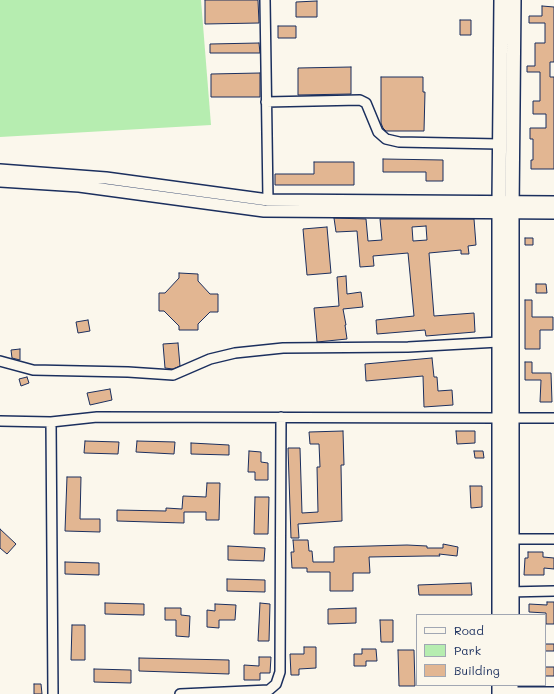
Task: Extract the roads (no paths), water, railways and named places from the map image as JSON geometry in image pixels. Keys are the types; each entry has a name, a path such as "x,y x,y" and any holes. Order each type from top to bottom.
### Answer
{"main road":[{"path":"501,0 499,144 505,206 505,418 498,540 506,592 512,614"},
{"path":"499,614 506,592 511,539 505,418 499,342 514,0"}],"street":[{"path":"265,0 268,200"},
{"path":"266,102 360,100 366,103 378,132 386,139 399,142 499,144"},
{"path":"0,170 106,178 268,200 505,206 554,213"},
{"path":"0,180 79,186 264,211 505,206 554,202"},
{"path":"0,361 33,370 128,372 173,375 210,359 235,353 283,348 408,347 499,342"},
{"path":"0,421 51,422 97,417 554,418"},
{"path":"180,694 269,690 276,684 280,672 281,417"},
{"path":"51,422 53,694"},
{"path":"498,522 511,522"},
{"path":"498,540 554,539"},
{"path":"506,592 554,591"},
{"path":"505,690 554,692"}]}
